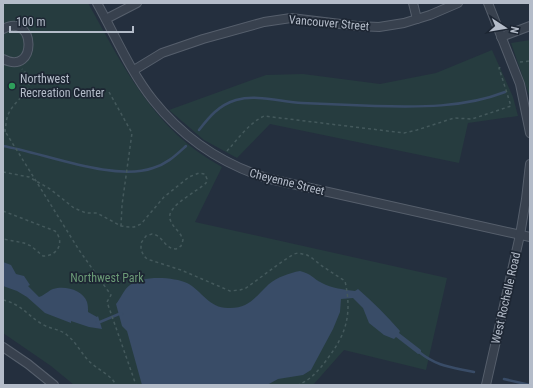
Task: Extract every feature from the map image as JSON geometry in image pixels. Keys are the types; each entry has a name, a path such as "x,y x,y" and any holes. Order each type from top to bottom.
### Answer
{"street":[{"name":"Cheyenne Street","path":"97,3 134,70 153,100 175,124 208,152 249,173 270,180 530,237"},
{"path":"106,19 137,3"},
{"path":"413,3 417,19"},
{"name":"Vancouver Street","path":"134,70 168,51 203,39 264,22 291,18 357,26 380,27 417,19 458,3"},
{"path":"488,3 520,84 528,115 530,133"},
{"path":"501,37 530,26"},
{"path":"3,29 15,27 23,30 28,37 30,46 26,55 18,61 9,62 3,59"},
{"name":"West Rochelle Road","path":"486,385 520,235 530,164"},
{"path":"3,347 28,364 54,385"}],"path":[{"path":"520,62 530,61"},
{"path":"227,151 246,129 264,116 404,133 454,118 472,119 511,106 499,68 501,67"},
{"path":"5,132 11,108 25,93 29,83 28,75 22,69"},
{"path":"109,92 132,133 121,226"},
{"path":"3,128 79,250 111,295 107,302 136,385"},
{"path":"3,172 29,177 50,189 74,208 86,213 98,213 121,226 134,227 141,224 169,192 189,177 202,173 206,176 206,184 180,202 170,213 171,222 180,233 183,240 181,246 176,250 172,249 167,246 158,235 149,234 143,240 140,247 142,253 147,259 181,270 230,291 243,289 252,285 290,256 302,253 346,281 348,319 340,341 316,373 298,385"},
{"path":"3,211 55,230 59,236 60,244 56,252 51,255 43,256 31,246 24,243 3,239"},
{"path":"3,300 22,307 41,323 59,330 68,336 85,358 113,379 116,385"}],"green space":[{"name":"Northwest Park","path":"3,3 88,3 128,74 159,116 177,135 198,152 222,167 195,222 447,278 426,370 344,350 313,385 74,385 51,366 3,333"},
{"path":"530,40 530,98 511,43"},
{"path":"492,50 513,97 518,116 468,123 459,163 270,124 237,158 204,140 169,110 266,75 303,74 380,84 436,73"}],"water":[{"path":"3,262 11,265 16,274 24,276 30,285 28,286 39,297 58,288 68,288 82,294 87,302 88,312 97,317 98,316 102,329 89,327 71,321 71,323 45,313 27,297 17,291 3,286"},
{"path":"300,271 307,273 326,285 355,291 358,289 390,320 400,331 399,333 421,350 421,353 418,354 396,337 394,339 384,335 369,323 363,308 353,298 341,299 340,312 333,329 311,370 303,375 278,379 267,385 142,385 127,331 122,326 116,304 130,285 150,278 174,279 192,286 216,305 235,308 252,301 276,279"}],"waterway":[{"path":"199,130 219,108 230,102 244,98 261,98 302,103 375,106 425,106 457,104 474,101 505,92"},
{"path":"3,146 79,165 119,171 137,171 153,168 171,159 186,146"},
{"path":"97,322 122,314"},
{"path":"419,352 439,364 474,372"},
{"path":"504,379 530,385"}],"place":[{"name":"Northwest Recreation Center","path":"12,86"}]}
